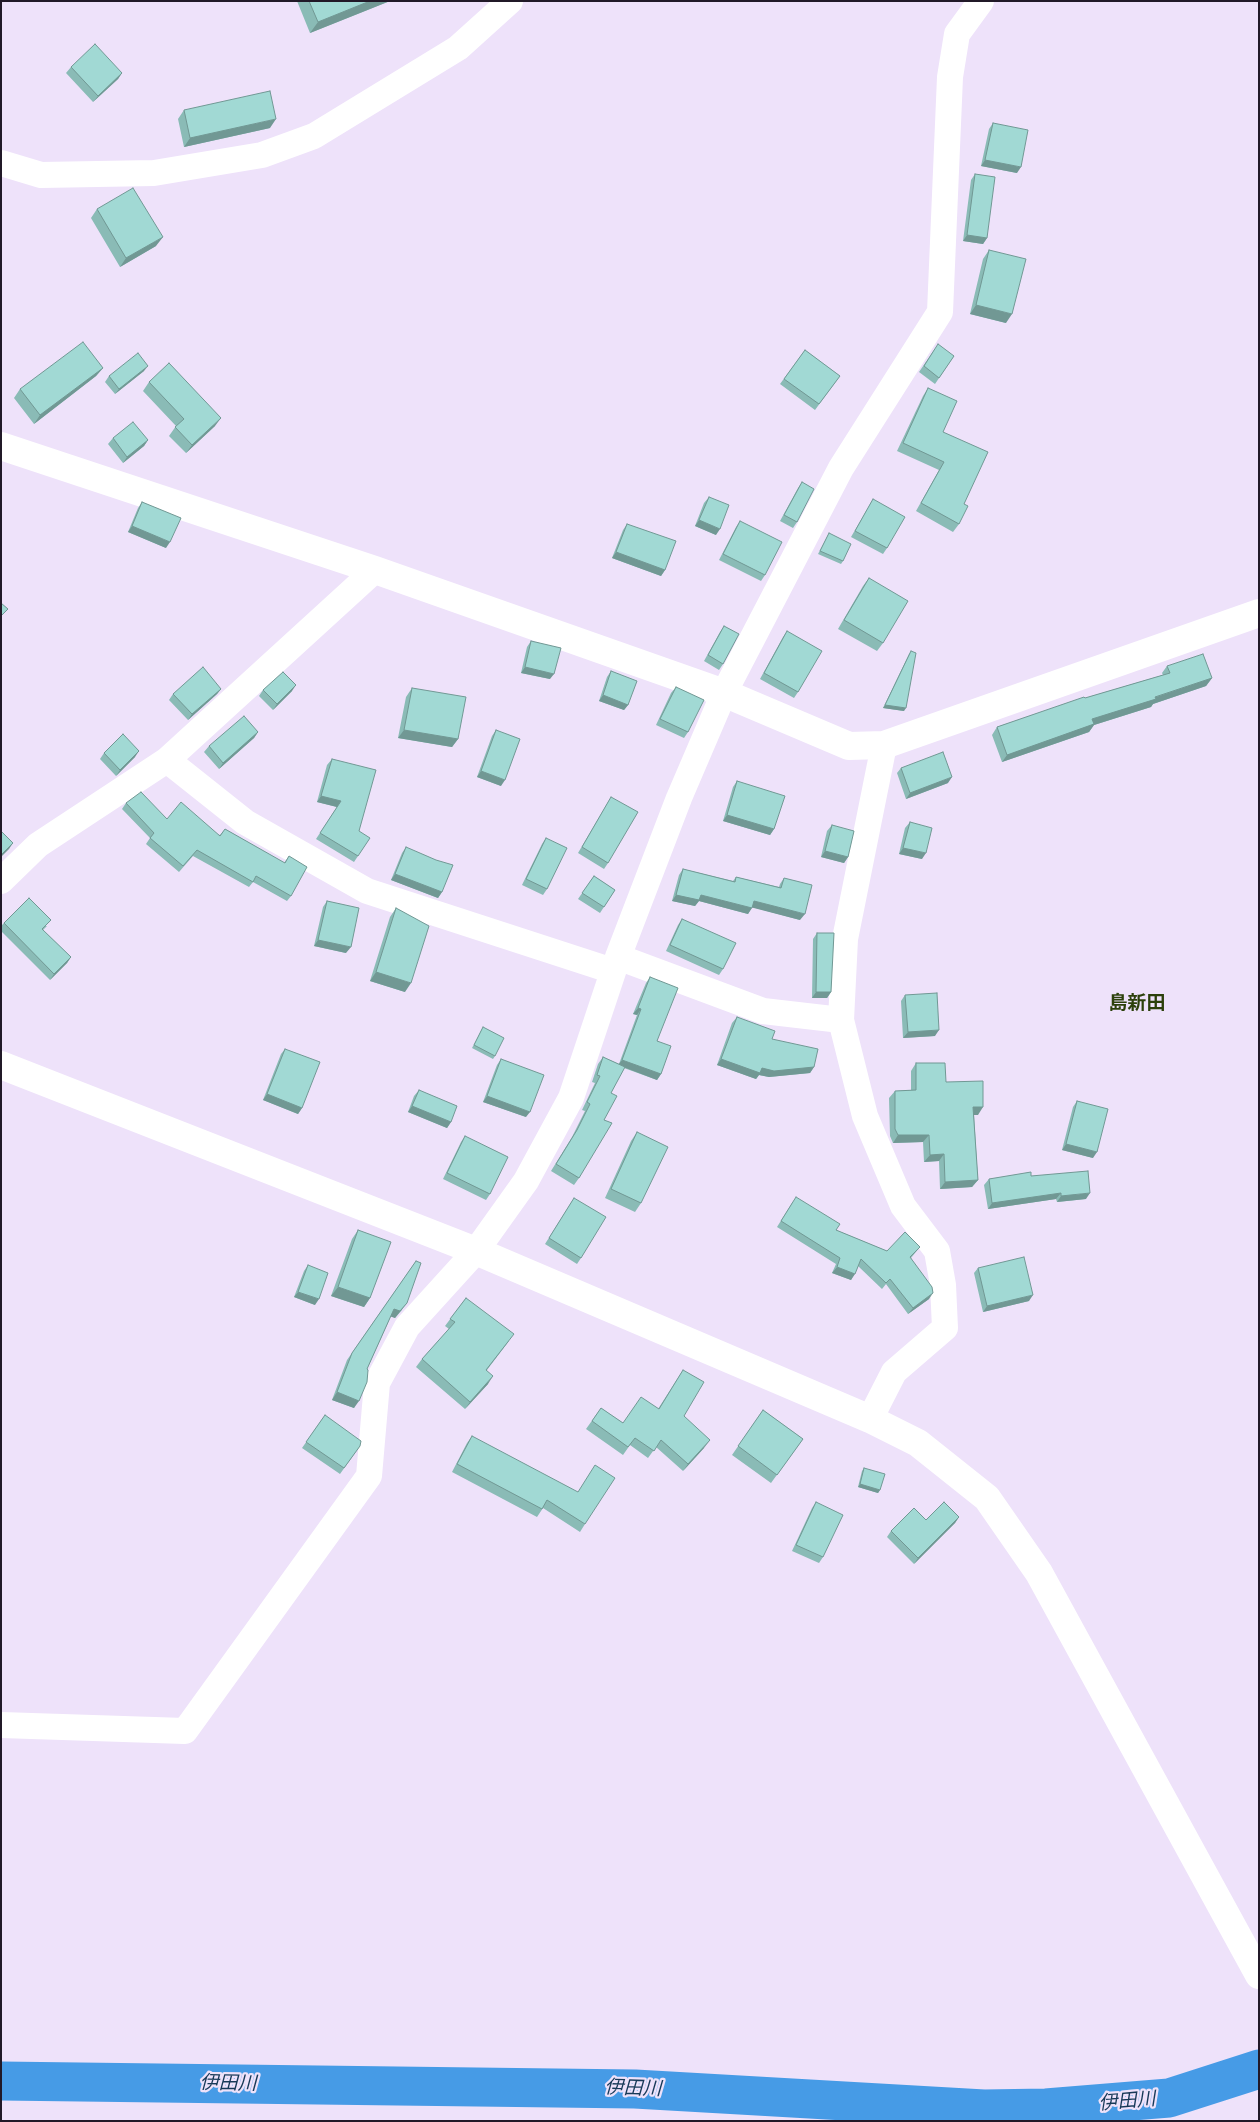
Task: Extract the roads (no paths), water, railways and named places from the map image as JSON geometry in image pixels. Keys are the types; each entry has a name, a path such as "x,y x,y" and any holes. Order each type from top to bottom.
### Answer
{"street":[{"path":"1,163 41,175 154,173 262,155 314,136 458,48 510,1"},
{"path":"1,1725 185,1732 369,1476 377,1383 408,1327 476,1251 526,1180 571,1098 616,964 679,798 724,693 841,468 940,312 950,77 957,34 981,1"},
{"path":"1,446 375,570 724,693 850,746 884,745 1259,613"},
{"path":"1,881 38,845 167,760 375,570"},
{"path":"870,1419 894,1372 945,1328 943,1285 937,1251 903,1206 865,1116 841,1020 845,938 884,745"},
{"path":"167,760 245,822 367,891 616,964 763,1010 841,1020"},
{"path":"1,1065 476,1251 870,1419 918,1443 987,1498 1039,1573 1259,1975"}],"waterway":[{"name":"伊田川","path":"1,2081 635,2089 984,2109 1046,2108 1169,2098 1259,2069"}],"district":[{"name":"島新田","path":"1137,1004"}]}
